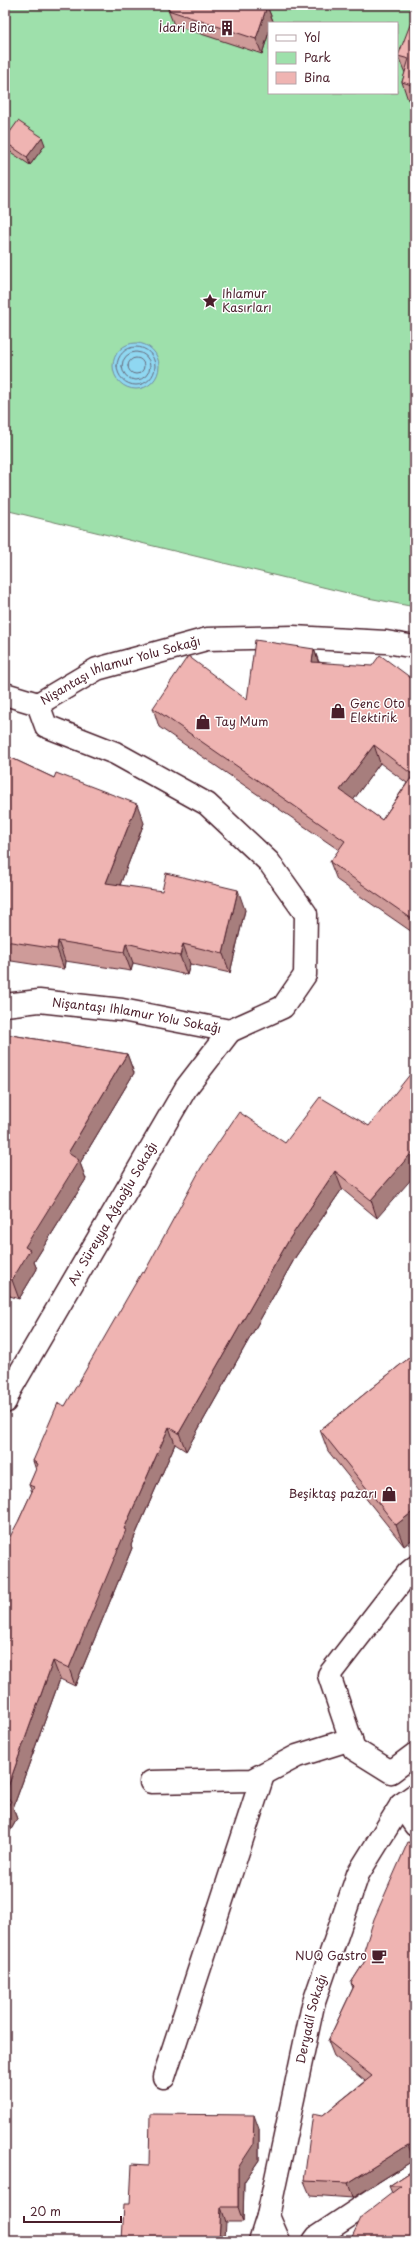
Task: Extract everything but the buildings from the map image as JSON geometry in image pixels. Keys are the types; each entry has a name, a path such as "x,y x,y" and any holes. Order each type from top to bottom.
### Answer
{"street":[{"name":"Nişantaşı Ihlamur Yolu Sokağı","path":"5,1005 39,1000 115,1009 230,1031 283,1007 305,975 306,914 269,862 207,804 115,753 46,726 38,704 97,668 207,639 293,637 386,642 415,647"},
{"path":"5,694 38,704"},
{"name":"Av. Süreyya Ağaoğlu Sokağı","path":"5,1402 10,1390 186,1088 230,1031"},
{"path":"415,1567 408,1573 329,1675 354,1749 391,1772 415,1754"},
{"path":"151,1782 252,1780 297,1756 351,1739"},
{"path":"164,2077 263,1775"},
{"path":"408,1800 415,1825"},
{"name":"Deryadil Sokağı","path":"260,2241 268,2216 312,2006 358,1874 408,1800"},
{"path":"314,2241 317,2237 415,2172"},
{"path":"268,2216 279,2241"}],"green space":[{"name":"Ihlamur Kasırları","path":"5,5 415,5 415,607 368,598 5,510"}],"water":[{"path":"141,343 145,344 155,353 158,357 158,375 149,385 141,389 131,389 123,385 114,375 113,361 117,353 127,344"}],"place":[{"name":"İdari Bina","path":"227,28"},
{"name":"Ihlamur Kasırları","path":"210,301"},
{"name":"Genc Oto Elektirik","path":"338,711"},
{"name":"Tay Mum","path":"203,722"},
{"name":"Beşiktaş pazarı","path":"389,1494"},
{"name":"NUQ Gastro","path":"379,1956"}]}
